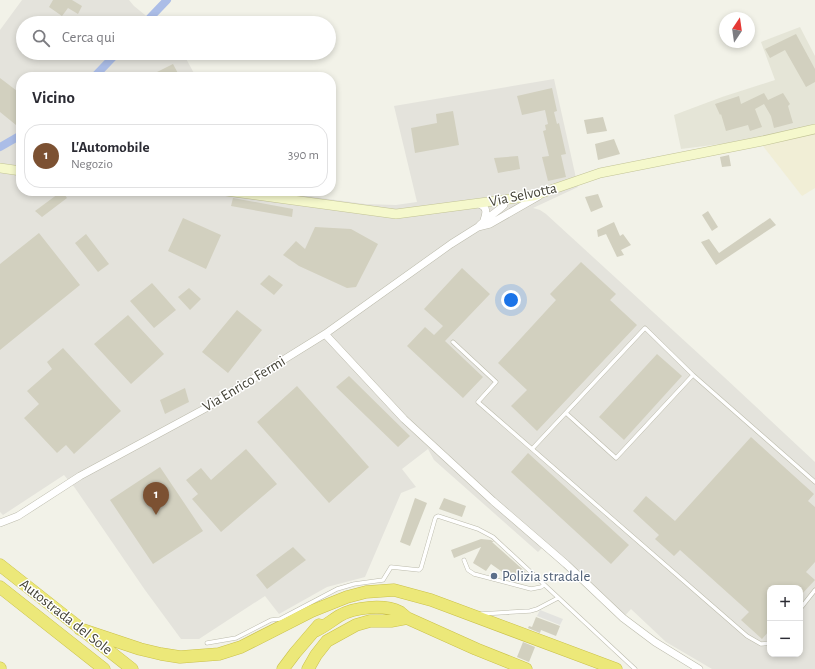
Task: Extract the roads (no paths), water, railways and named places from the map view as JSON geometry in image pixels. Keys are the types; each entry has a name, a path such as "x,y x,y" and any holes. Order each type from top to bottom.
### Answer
{"highway":[{"name":"Autostrada del Sole","path":"0,566 132,669"},
{"name":"Autostrada del Sole","path":"0,587 104,669"},
{"path":"80,629 140,649 161,654 180,657 219,654 241,647 312,611 347,597 366,592 394,590 431,600 616,669"},
{"path":"283,669 320,623 328,618 356,602 408,594"},
{"path":"315,631 346,613 364,608 390,610 400,612 407,618 476,649 526,669"},
{"path":"308,669 316,655 328,641 351,628 370,621 391,621 407,618"}],"street":[{"name":"Via Selvotta","path":"263,196 396,214 533,196 600,174 815,129"},
{"path":"0,168 16,170"},
{"name":"Via Enrico Fermi","path":"0,523 18,516 80,476 206,408 325,334 450,244 478,228 490,224 505,216 545,192"},
{"name":"Via Enrico Fermi","path":"478,228 484,220 504,205 504,200"},
{"path":"504,200 509,206 509,211 505,216"},
{"path":"478,204 484,206 487,210 484,220"},
{"path":"325,334 404,419 493,501 566,564 623,618 655,642 699,669"}],"lane":[{"path":"532,449 645,328 693,375 815,482"},
{"path":"453,342 496,382 478,402 747,636 761,644 767,643"},
{"path":"566,413 616,458 693,375"},
{"path":"208,643 243,636 271,620 280,619 338,589 354,584 383,580 391,567 419,570 421,568 435,519 438,516 478,529 493,537 635,669"},
{"path":"464,560 468,570 474,574 532,589 544,585"},
{"path":"803,605 815,590"},
{"path":"471,615 530,611 558,598"}],"waterway":[{"path":"152,16 167,0"},
{"path":"99,72 110,60"},
{"path":"0,147 16,138"}],"place":[{"name":"L'Automobile","path":"156,515"},
{"name":"Polizia stradale","path":"494,576"}]}
